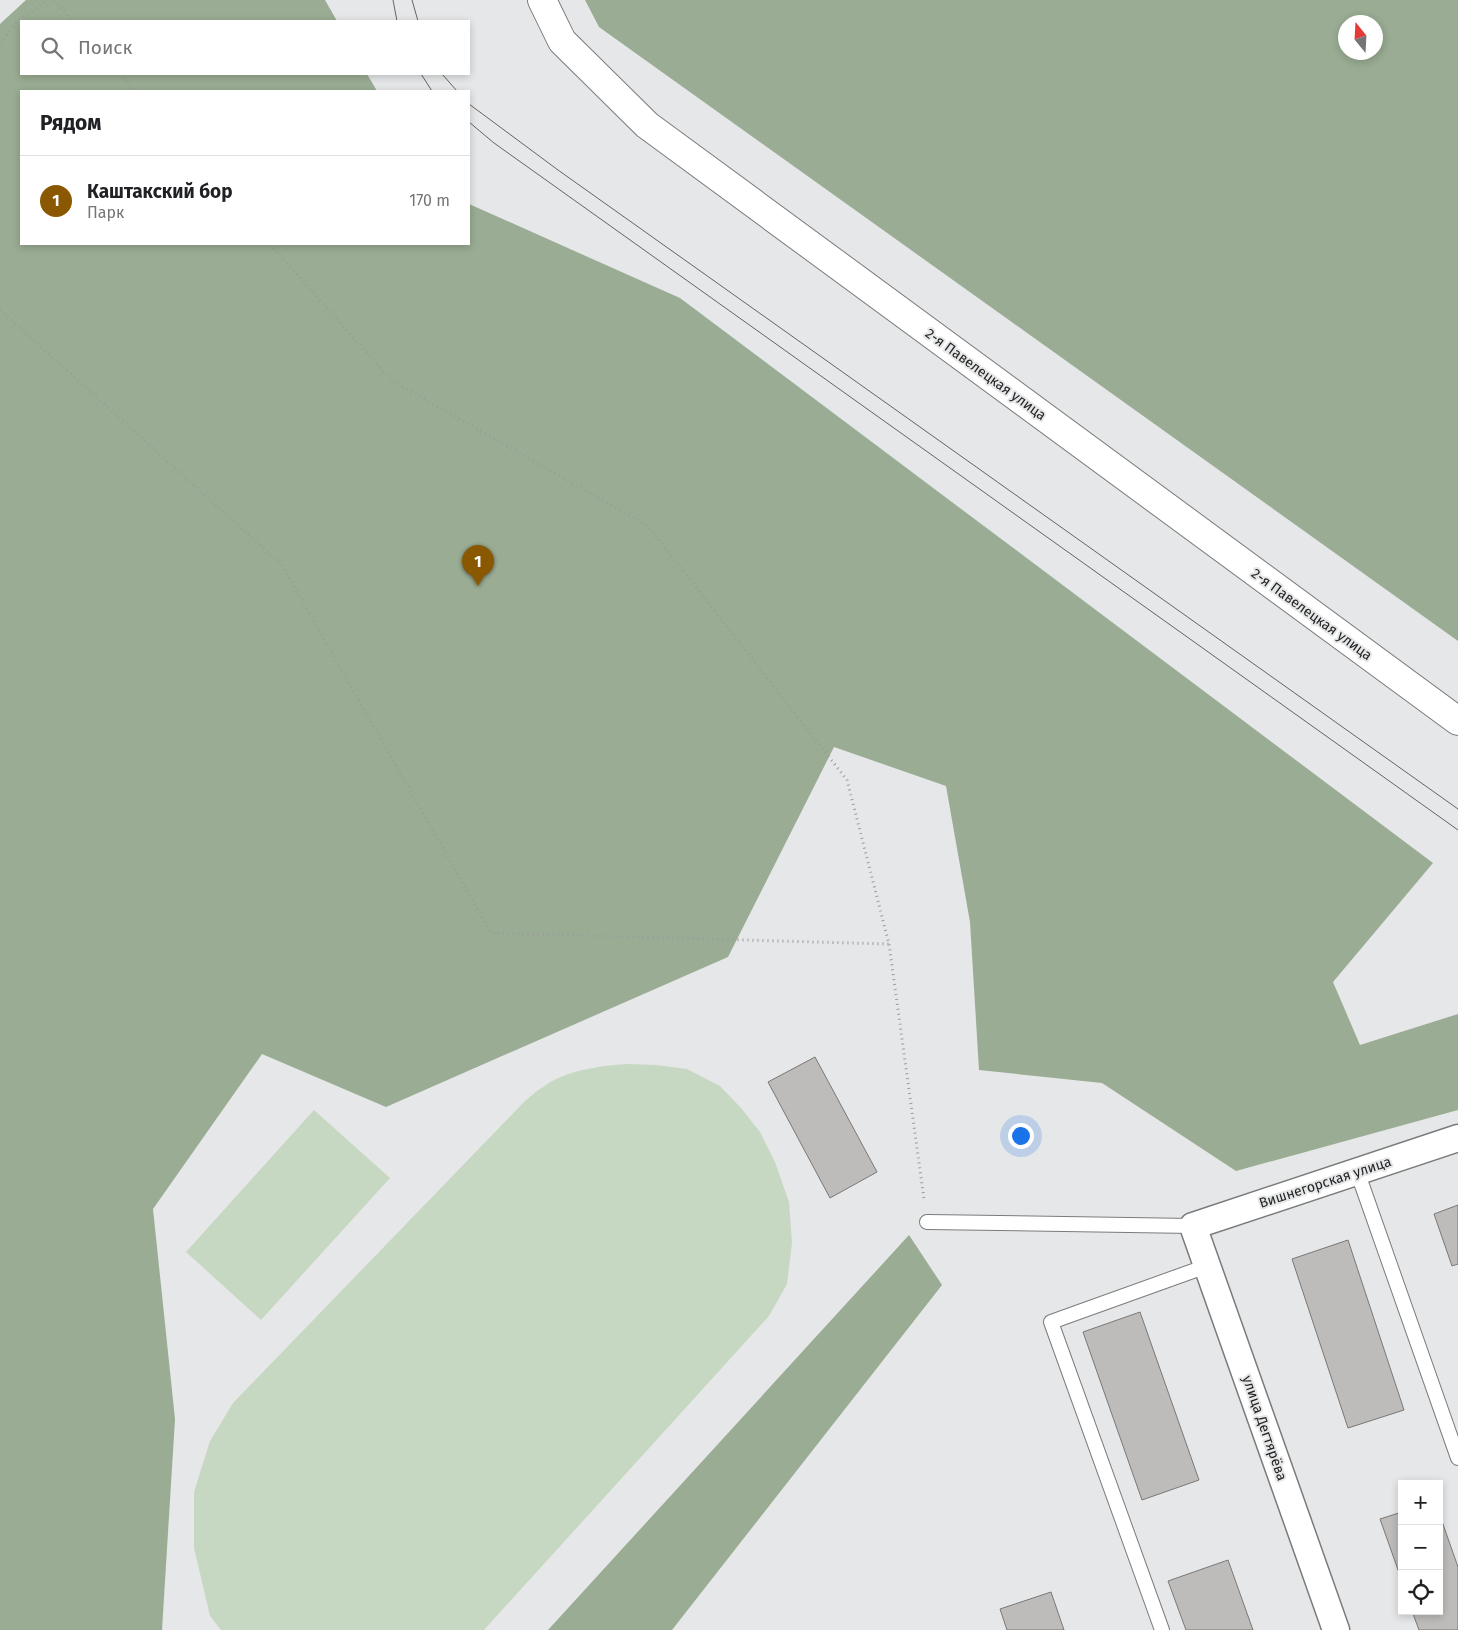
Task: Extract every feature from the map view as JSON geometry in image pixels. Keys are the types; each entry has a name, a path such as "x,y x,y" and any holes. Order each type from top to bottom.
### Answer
{"main road":[{"name":"2-я Павелецкая улица","path":"542,0 562,42 646,125 1458,721"}],"street":[{"name":"Вишнегорская улица","path":"1193,1226 1458,1138"},
{"name":"улица Дегтярёва","path":"1193,1226 1336,1630"}],"lane":[{"path":"1357,1171 1458,1458"},
{"path":"927,1222 1193,1226"},
{"path":"1162,1630 1051,1322 1207,1266"}],"path":[{"path":"0,43 16,23 47,0"},
{"path":"54,0 72,20"},
{"path":"120,75 134,90"},
{"path":"271,245 391,380 648,526 847,780 889,944 927,1222"},
{"path":"0,310 282,565 491,933 889,944"}],"green space":[{"path":"26,0 325,0 336,20 20,20 20,75 368,75 376,90 20,90 20,245 470,245 470,204 680,298 1433,863 1333,982 1360,1045 1458,1014 1458,1110 1236,1171 1102,1083 979,1070 970,922 946,786 834,747 728,957 386,1107 262,1054 153,1209 175,1419 162,1630 0,1630 0,24"},
{"path":"585,0 1458,0 1458,641 599,27"},
{"path":"627,1064 687,1069 720,1086 760,1132 775,1162 789,1202 792,1243 787,1284 769,1316 484,1630 221,1630 210,1616 194,1548 194,1492 210,1441 233,1403 524,1102 552,1081 572,1073 605,1066"},
{"path":"314,1110 390,1178 261,1320 186,1252"},
{"path":"909,1235 942,1285 672,1630 548,1630"}],"building":[{"path":"815,1057 877,1172 830,1198 768,1082"},
{"path":"1458,1205 1458,1264 1452,1266 1434,1214"},
{"path":"1348,1240 1404,1410 1348,1428 1292,1259"},
{"path":"1140,1312 1199,1480 1142,1500 1083,1332"},
{"path":"1398,1513 1398,1570 1380,1519"},
{"path":"1443,1524 1458,1567 1458,1630 1419,1630 1413,1615 1443,1615"},
{"path":"1228,1560 1253,1630 1186,1630 1168,1581"},
{"path":"1051,1592 1064,1630 1007,1630 1000,1609"}],"tram line":[{"path":"393,0 397,20"},
{"path":"412,0 418,20"},
{"path":"422,75 431,90"},
{"path":"443,75 456,90"},
{"path":"470,105 558,170 1458,809"},
{"path":"470,123 494,143 1458,830"}],"place":[{"name":"Каштакский бор","path":"478,586"}]}
